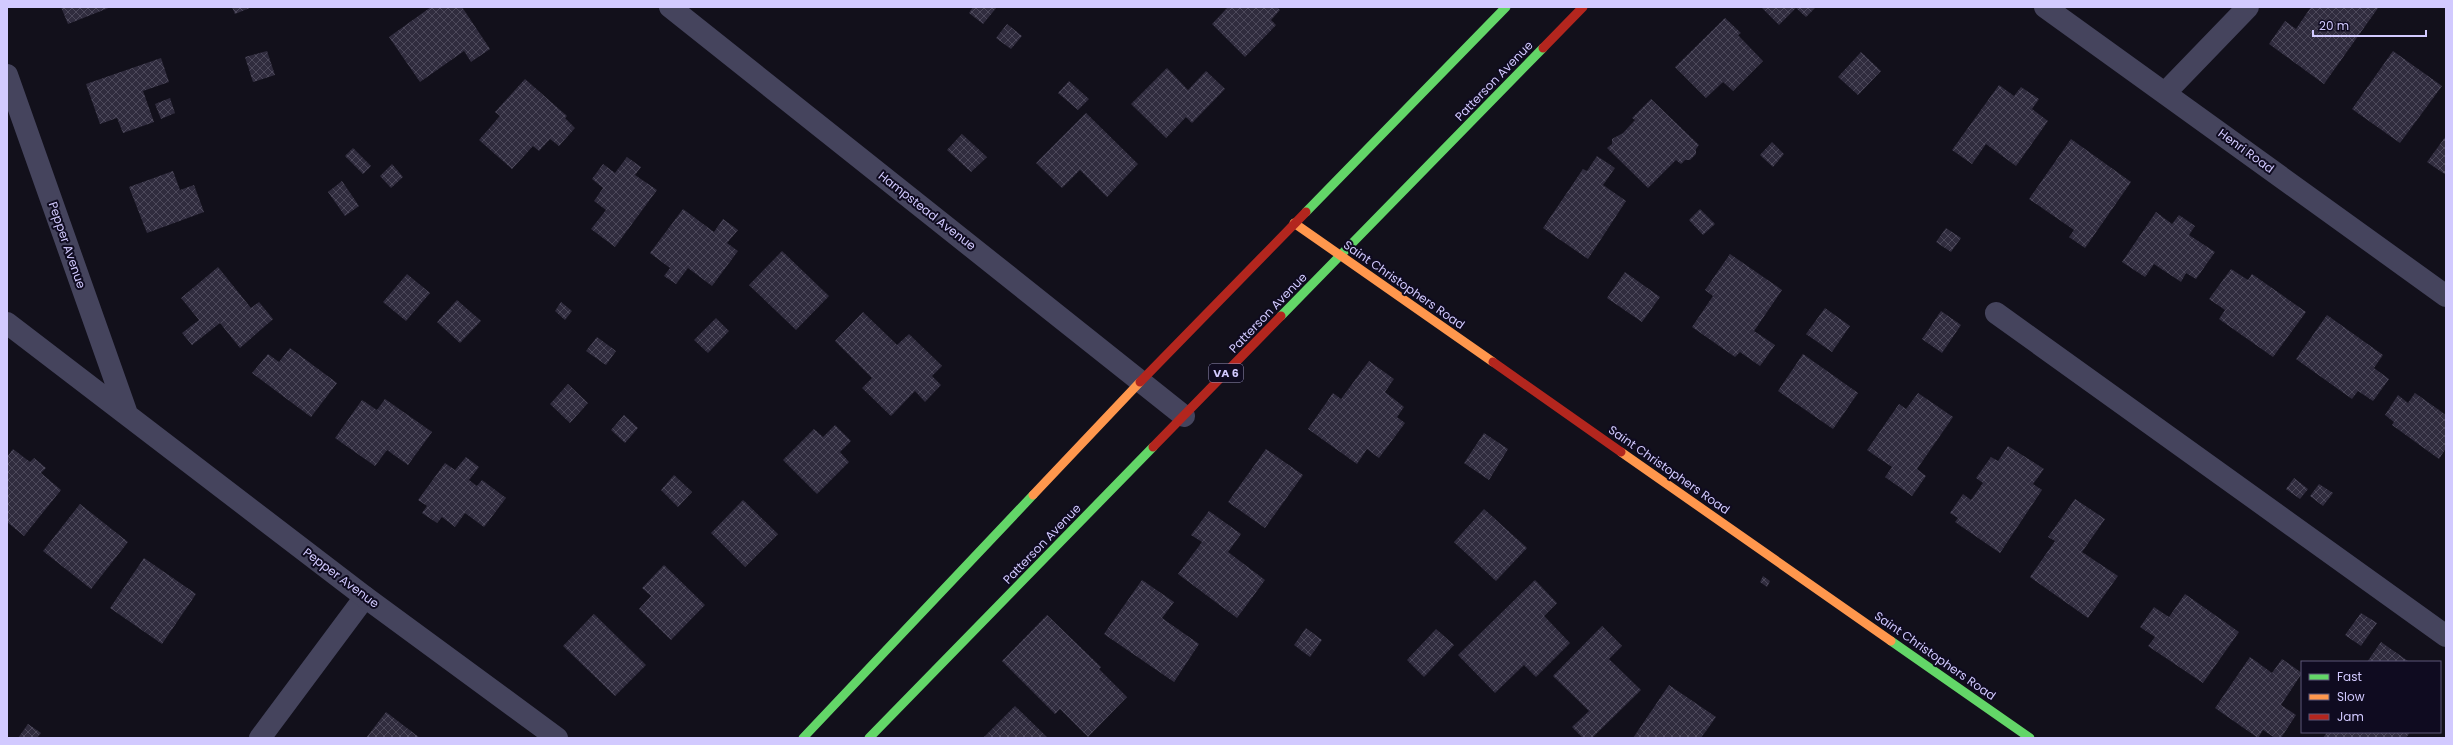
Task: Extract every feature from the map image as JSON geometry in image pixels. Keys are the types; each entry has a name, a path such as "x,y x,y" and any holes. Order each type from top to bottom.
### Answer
{"main road":[{"path":"803,738 1141,381 1506,7"},
{"name":"Patterson Avenue","path":"869,738 1583,7"},
{"name":"Saint Christophers Road","path":"1294,223 2030,738"}],"street":[{"name":"Hampstead Avenue","path":"670,7 1184,416"},
{"name":"Henri Road","path":"2045,7 2446,296"},
{"path":"2165,93 2248,7"},
{"name":"Pepper Avenue","path":"7,75 127,414"},
{"path":"1996,313 2446,636"},
{"name":"Pepper Avenue","path":"7,323 365,597 557,738"},
{"path":"260,738 365,597"}],"building":[{"path":"61,7 111,7 68,24"},
{"path":"232,7 252,7 235,14"},
{"path":"431,7 462,7 490,49 471,62 464,51 420,82 389,37"},
{"path":"973,7 997,7 983,24 969,13"},
{"path":"1228,7 1277,7 1280,10 1271,20 1276,25 1245,57 1212,24"},
{"path":"1761,7 1816,7 1806,17 1796,8 1779,25"},
{"path":"2311,7 2378,8 2324,84 2269,44 2285,21 2296,29"},
{"path":"1725,18 1741,33 1738,35 1763,61 1733,91 1723,82 1706,98 1675,67"},
{"path":"1007,24 1022,36 1011,49 996,38"},
{"path":"267,51 275,75 253,82 245,57"},
{"path":"2393,51 2442,86 2400,143 2352,109"},
{"path":"1861,52 1881,71 1858,95 1838,77"},
{"path":"161,58 169,82 143,91 154,122 123,133 117,118 100,124 86,84"},
{"path":"1167,68 1188,90 1206,71 1225,89 1192,123 1186,117 1166,138 1131,104"},
{"path":"525,79 567,116 565,118 575,128 559,146 550,139 539,151 533,146 512,169 479,140 500,116 495,112"},
{"path":"1069,81 1089,99 1078,110 1058,93"},
{"path":"1999,85 2014,96 2021,87 2039,99 2032,109 2048,121 2016,166 1986,144 1972,164 1952,150"},
{"path":"170,98 175,113 161,119 155,104"},
{"path":"1651,99 1699,145 1696,149 1696,154 1690,160 1685,160 1681,164 1676,160 1648,188 1607,148 1612,144 1612,139 1623,133 1635,120 1632,118"},
{"path":"1086,113 1138,164 1107,197 1080,170 1062,188 1036,163"},
{"path":"962,134 987,157 971,172 947,150"},
{"path":"2446,136 2446,175 2427,162"},
{"path":"2071,139 2131,182 2085,248 2069,237 2074,230 2029,199"},
{"path":"1772,142 1784,154 1773,167 1760,155"},
{"path":"353,148 371,166 363,174 345,156"},
{"path":"1597,156 1615,168 1603,185 1626,201 1588,259 1543,228 1583,169 1587,171"},
{"path":"627,157 641,167 635,175 657,190 615,247 591,229 606,210 594,201 603,188 592,179 603,164 615,173"},
{"path":"392,164 403,177 391,188 380,176"},
{"path":"173,171 180,190 194,185 204,212 147,233 129,187"},
{"path":"342,181 359,206 345,216 328,192"},
{"path":"683,209 714,232 723,219 738,230 727,243 738,251 712,286 688,268 676,284 664,276 670,268 650,253"},
{"path":"1700,209 1715,224 1703,235 1689,220"},
{"path":"2156,212 2172,224 2179,215 2195,226 2189,235 2215,252 2196,279 2186,273 2181,282 2154,264 2145,277 2122,262"},
{"path":"1946,228 1961,238 1951,252 1936,242"},
{"path":"782,251 829,296 796,330 749,285"},
{"path":"1730,254 1782,290 1754,331 1775,345 1760,366 1740,352 1735,357 1692,327 1713,296 1705,290"},
{"path":"218,267 251,308 259,302 273,319 240,348 220,323 192,345 182,333 199,320 181,298"},
{"path":"2231,269 2248,280 2252,274 2306,312 2273,357 2219,319 2225,310 2209,299"},
{"path":"1625,272 1660,297 1642,322 1607,298"},
{"path":"407,274 430,293 406,321 383,302"},
{"path":"457,300 481,321 460,343 437,322"},
{"path":"561,302 572,311 565,320 555,311"},
{"path":"1825,308 1850,326 1832,352 1806,334"},
{"path":"1941,311 1961,325 1942,353 1922,339"},
{"path":"863,312 897,345 909,334 942,366 932,376 941,385 925,402 915,391 891,416 862,388 872,378 835,341"},
{"path":"2327,315 2383,355 2374,368 2389,379 2373,401 2358,391 2352,399 2296,359"},
{"path":"716,318 729,331 708,353 694,340"},
{"path":"597,337 616,351 606,365 586,351"},
{"path":"290,348 337,383 311,417 252,373 268,354 279,362"},
{"path":"1803,354 1858,393 1833,429 1778,391"},
{"path":"1369,361 1394,379 1385,392 1404,407 1397,417 1405,423 1379,458 1367,449 1357,464 1308,429 1333,393 1341,399"},
{"path":"568,384 588,403 570,423 550,404"},
{"path":"1918,393 1953,417 1917,469 1926,476 1912,496 1885,477 1892,467 1867,450 1899,404 1906,409"},
{"path":"2415,393 2446,415 2446,448 2439,459 2392,425 2394,422 2385,415 2398,395 2408,403"},
{"path":"385,399 432,432 408,465 387,450 375,466 335,438 362,400 377,410"},
{"path":"624,415 638,428 625,443 611,430"},
{"path":"835,425 851,441 840,452 849,462 817,494 783,460 814,429 823,437"},
{"path":"1484,433 1508,449 1489,480 1464,463"},
{"path":"2008,446 2044,469 2033,484 2042,490 2000,553 1955,522 1958,518 1950,513 1963,494 1971,500 1983,483 1976,478 1991,457 1998,461"},
{"path":"13,449 30,462 34,458 46,468 41,473 61,490 24,536 7,522 7,457"},
{"path":"1266,449 1303,475 1265,528 1228,502"},
{"path":"466,457 479,467 469,480 477,486 482,480 506,498 484,527 465,513 455,527 442,517 437,523 422,513 427,506 418,500 445,463 455,470"},
{"path":"674,475 692,492 678,507 661,490"},
{"path":"2294,478 2308,489 2300,499 2286,489"},
{"path":"2319,484 2333,493 2323,506 2310,496"},
{"path":"2075,499 2105,519 2082,552 2118,576 2088,618 2030,577 2055,541 2048,537"},
{"path":"743,500 778,534 745,567 711,533"},
{"path":"80,504 128,542 91,589 43,551"},
{"path":"1484,509 1527,548 1496,581 1454,542"},
{"path":"1209,511 1241,534 1228,552 1265,580 1237,618 1178,574 1202,542 1191,535"},
{"path":"144,558 196,594 162,644 110,608"},
{"path":"664,565 705,605 671,640 639,609 651,596 642,588"},
{"path":"1763,576 1770,581 1767,587 1760,582"},
{"path":"1142,580 1174,602 1162,618 1199,644 1174,682 1104,634"},
{"path":"1535,580 1557,603 1544,616 1570,643 1536,677 1524,665 1495,693 1458,655"},
{"path":"2185,594 2239,632 2203,683 2148,646 2155,637 2140,627 2154,607 2169,617"},
{"path":"2361,613 2377,623 2361,646 2345,635"},
{"path":"594,614 646,665 615,696 563,646"},
{"path":"1047,615 1101,667 1099,669 1127,697 1088,737 1060,709 1055,714 1002,661"},
{"path":"1602,626 1622,646 1609,659 1641,690 1592,738 1583,738 1572,727 1589,711 1553,676"},
{"path":"1306,628 1322,640 1310,657 1294,645"},
{"path":"1436,629 1454,645 1424,677 1407,660"},
{"path":"2381,642 2408,661 2368,661"},
{"path":"2250,657 2272,673 2282,659 2301,672 2281,705 2296,715 2281,738 2275,738 2263,730 2258,738 2215,708"},
{"path":"1669,685 1716,717 1701,738 1633,738"},
{"path":"1015,706 1048,738 983,738"},
{"path":"386,712 420,738 366,738"},
{"path":"28,724 41,733 37,738 18,738"},
{"path":"2326,733 2409,733 2406,738 2323,738"}],"traffic: fast":[{"path":"1306,212 1506,7"},
{"path":"1281,316 1543,48"},
{"path":"869,738 1153,447"},
{"path":"803,738 1033,495"},
{"path":"1891,641 2030,738"}],"traffic: slow":[{"path":"1294,223 1493,362"},
{"path":"1033,495 1140,382"},
{"path":"1621,452 1891,641"}],"traffic: jam":[{"path":"1543,48 1583,7"},
{"path":"1140,382 1306,212"},
{"path":"1153,447 1281,316"},
{"path":"1493,362 1621,452"}]}
